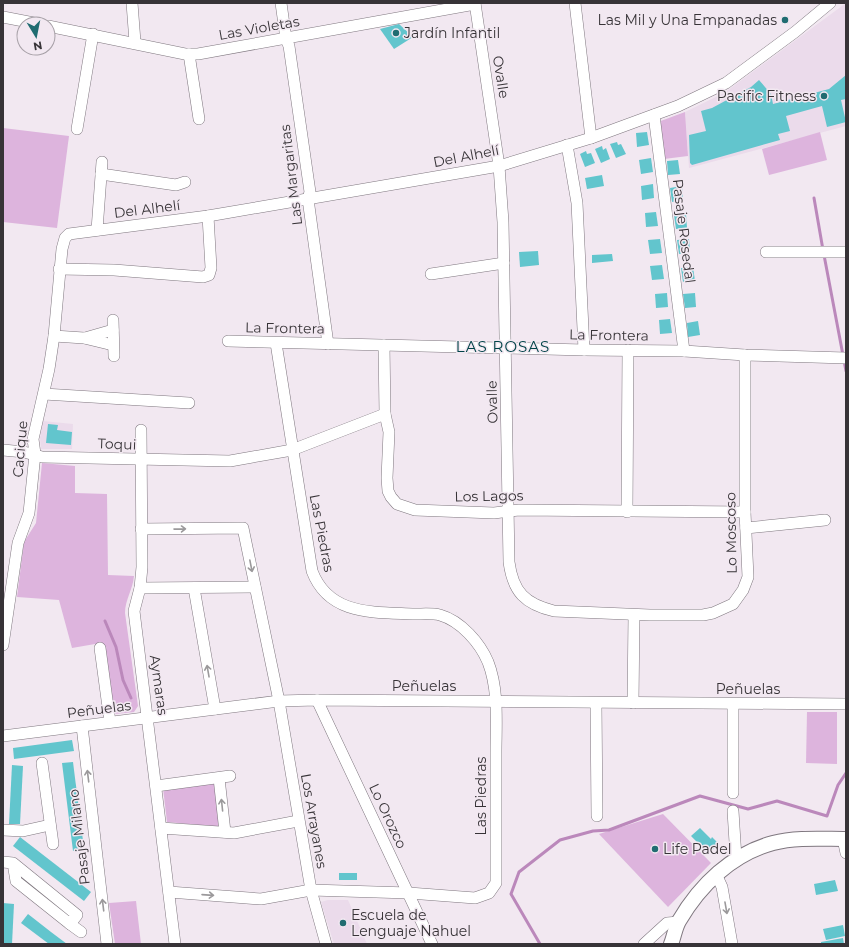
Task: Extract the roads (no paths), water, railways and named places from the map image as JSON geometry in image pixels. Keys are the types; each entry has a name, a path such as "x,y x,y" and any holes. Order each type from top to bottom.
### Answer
{"main road":[{"path":"671,944 679,922 696,898 716,874 736,858 772,843 787,840 845,839"}],"street":[{"path":"132,3 135,42"},
{"name":"Las Margaritas","path":"281,3 286,39 289,46 310,192 308,199 328,344"},
{"name":"Las Violetas","path":"56,27 135,42 188,54 286,39 475,3"},
{"name":"Ovalle","path":"475,3 499,166 504,263 510,572 516,588 525,600 542,608 554,611 634,615"},
{"path":"575,3 591,138"},
{"name":"Del Alhelí","path":"70,234 208,216 499,166 591,138 708,94 726,83 830,3"},
{"path":"3,17 16,20"},
{"path":"77,129 92,34"},
{"path":"188,54 199,119"},
{"name":"Pasaje Rosedal","path":"654,115 684,351"},
{"path":"567,145 577,203 584,350"},
{"path":"97,230 102,162"},
{"path":"101,174 176,185 185,182"},
{"path":"99,192 119,177"},
{"path":"59,269 114,270 204,277 209,275 211,268 208,216"},
{"name":"Cacique","path":"3,645 4,625 18,543 29,513 35,454 35,424 44,394 54,336 59,269 65,238 70,234"},
{"path":"766,252 846,252"},
{"path":"431,274 504,263"},
{"path":"84,338 113,325 114,356"},
{"path":"54,336 84,338 113,345"},
{"name":"La Frontera","path":"228,341 684,351 745,355 846,358"},
{"name":"Las Piedras","path":"276,343 312,570 316,582 337,602 352,609 368,612 440,615 470,634 482,650 489,664 496,701 496,883 489,893 475,898 409,893"},
{"name":"Los Lagos","path":"384,345 385,414 389,432 388,491 397,504 415,510 494,513 519,510 745,512"},
{"path":"627,512 628,350"},
{"name":"Lo Moscoso","path":"634,615 703,615 713,613 733,604 743,590 748,577 745,512 745,355"},
{"path":"44,394 189,403"},
{"name":"Toqui","path":"3,450 35,454 42,457 230,461 292,450 385,414"},
{"name":"Aymaras","path":"141,430 140,588 134,611 175,944"},
{"path":"746,528 825,520"},
{"name":"Los Arrayanes","path":"141,529 243,528 279,702 298,821 311,890 326,944"},
{"path":"140,588 255,587"},
{"path":"194,588 215,709"},
{"path":"633,702 634,615"},
{"path":"100,648 110,722"},
{"name":"Peñuelas","path":"3,736 215,709 279,702 317,700 846,704"},
{"name":"Lo Orozco","path":"317,700 432,944"},
{"path":"596,703 597,816"},
{"path":"733,704 733,793"},
{"name":"Pasaje Milano","path":"82,726 107,944"},
{"path":"42,763 53,844"},
{"path":"156,786 224,777 225,832"},
{"path":"733,812 736,858"},
{"path":"161,828 225,832 234,834 298,821"},
{"path":"3,830 23,831 50,825"},
{"path":"845,839 846,853"},
{"path":"8,862 77,915 70,924 81,932"},
{"path":"716,874 722,887 732,944"},
{"path":"169,892 261,899 311,890 409,893"},
{"path":"644,944 667,923 679,922"}],"waterway":[{"path":"814,198 823,250"},
{"path":"824,255 846,371"},
{"path":"105,621 116,647 123,680 131,698"},
{"path":"540,944 511,894 519,872 560,840 593,831 609,830 700,796 748,809 777,801 827,816 838,785 846,773"}],"place":[{"name":"Las Mil y Una Empanadas","path":"785,20"},
{"name":"Jardín Infantil","path":"396,33"},
{"name":"Pacific Fitness","path":"824,96"},
{"name":"Life Padel","path":"655,849"},
{"name":"Escuela de Lenguaje Nahuel","path":"343,923"}],"district":[{"name":"LAS ROSAS","path":"503,346"}]}
